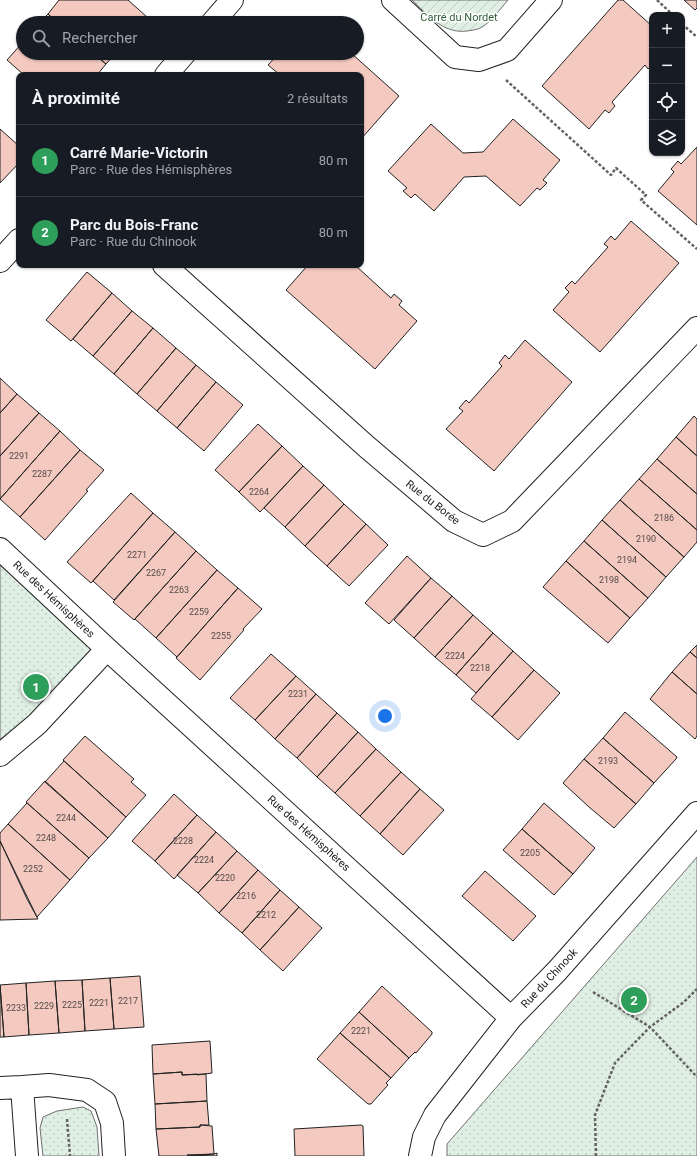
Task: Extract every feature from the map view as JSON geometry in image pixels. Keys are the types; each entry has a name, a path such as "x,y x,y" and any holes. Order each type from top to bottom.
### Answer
{"street":[{"path":"218,16 232,0"},
{"path":"393,0 455,57 479,60 507,50 551,0"},
{"path":"169,72 179,60"},
{"path":"0,261 16,243"},
{"name":"Rue du Borée","path":"167,268 367,447 454,521 483,535 512,521 697,328"},
{"name":"Rue des Hémisphères","path":"0,549 107,649 511,1018"},
{"path":"0,755 37,724 107,649"},
{"name":"Rue du Chinook","path":"420,1156 424,1136 435,1115 511,1018 549,979 697,813"},
{"path":"0,1088 49,1086 87,1090 106,1102 112,1123 114,1156"},
{"path":"22,1087 27,1156"}],"path":[{"path":"657,0 670,12"},
{"path":"685,27 697,37"},
{"path":"506,80 610,174 616,168 646,195 641,200 697,249"},
{"path":"596,1156 594,1115 615,1063 650,1027 684,1002 697,989"},
{"path":"593,992 650,1027 697,1077"},
{"path":"68,1119 70,1156"}],"green space":[{"name":"Carré du Nordet","path":"412,0 508,0 493,18 479,29 458,31 451,30 436,22"},
{"path":"0,549 107,649 0,755"},
{"path":"697,857 697,1156 447,1156 447,1144"},
{"path":"83,1107 91,1111 97,1127 99,1156 43,1156 40,1128 43,1117 57,1111"}],"building":[{"path":"59,0 128,0 146,16 50,16 48,14"},
{"path":"618,0 623,0 649,23 649,68 648,69 645,65 612,102 615,106 609,113 605,110 589,129 542,86"},
{"path":"684,0 697,0 697,8 695,10"},
{"path":"16,50 16,60 101,60 106,64 99,72 21,72 7,60"},
{"path":"101,60 110,60 106,64"},
{"path":"273,60 359,60 399,96 364,136 364,72 276,72 268,65"},
{"path":"513,119 560,160 543,180 547,183 540,190 537,188 520,206 486,176 464,177 434,211 415,194 411,198 403,191 407,188 388,171 431,124 463,153 483,152"},
{"path":"0,129 16,143 16,166 0,183"},
{"path":"697,147 697,225 658,191 674,172 671,169 678,161 681,164"},
{"path":"631,221 679,263 600,352 553,310 569,292 565,288 572,281 575,284 608,247 604,244 611,236 615,240"},
{"path":"305,268 358,268 391,298 394,294 402,301 399,305 417,321 375,369 286,290"},
{"path":"87,272 112,293 71,341 46,320"},
{"path":"112,293 132,311 93,356 73,339"},
{"path":"132,311 153,328 114,374 93,356"},
{"path":"153,328 176,348 137,394 114,374"},
{"path":"525,340 572,382 494,471 446,429 463,411 459,408 466,400 469,403 502,366 499,363 505,355 509,359"},
{"path":"176,348 196,365 157,411 137,394"},
{"path":"196,365 216,382 177,428 157,411"},
{"path":"0,378 17,394 0,413"},
{"path":"216,382 243,405 204,451 177,428"},
{"path":"17,394 39,413 0,456 0,413"},
{"path":"39,413 60,431 0,499 0,456"},
{"path":"694,416 697,419 697,456 676,437"},
{"path":"258,424 282,446 239,492 215,470"},
{"path":"60,431 80,450 20,517 0,499"},
{"path":"676,437 697,456 697,494 657,459"},
{"path":"282,446 303,466 260,512 239,492"},
{"path":"80,450 104,470 86,490 88,491 45,540 20,517"},
{"path":"657,459 697,494 697,530 639,479"},
{"path":"303,466 324,485 285,527 264,508"},
{"path":"639,479 697,530 697,542 684,557 620,500"},
{"path":"324,485 344,504 305,546 285,527"},
{"path":"131,493 153,513 91,583 67,562"},
{"path":"620,500 684,557 666,577 602,520"},
{"path":"344,504 366,524 327,566 305,546"},
{"path":"153,513 175,532 114,600 93,581"},
{"path":"602,520 666,577 648,598 584,541"},
{"path":"366,524 388,545 349,586 327,566"},
{"path":"175,532 196,551 134,620 113,602"},
{"path":"584,541 648,598 630,618 566,561"},
{"path":"196,551 217,570 156,638 135,619"},
{"path":"407,556 431,578 389,624 365,603"},
{"path":"566,561 630,618 608,643 543,587"},
{"path":"217,570 238,588 177,657 156,638"},
{"path":"431,578 452,596 414,638 394,620"},
{"path":"238,588 262,609 200,680 176,658"},
{"path":"452,596 473,615 435,657 414,638"},
{"path":"473,615 493,633 456,675 435,657"},
{"path":"493,633 513,651 476,693 456,675"},
{"path":"697,645 697,658 690,652"},
{"path":"513,651 534,670 492,717 471,699"},
{"path":"690,652 697,658 697,694 672,672"},
{"path":"271,654 296,676 255,720 230,698"},
{"path":"534,670 560,693 518,740 492,717"},
{"path":"672,672 697,694 697,736 695,739 650,699"},
{"path":"296,676 316,694 275,739 255,720"},
{"path":"316,694 337,713 297,758 275,739"},
{"path":"625,712 677,757 654,783 603,738"},
{"path":"337,713 358,732 317,777 297,758"},
{"path":"358,732 376,749 335,793 317,777"},
{"path":"85,736 134,779 131,782 146,795 126,817 63,760"},
{"path":"603,738 654,783 636,804 584,759"},
{"path":"376,749 401,772 360,816 335,793"},
{"path":"584,759 636,804 614,828 563,783"},
{"path":"64,761 126,817 108,838 45,782"},
{"path":"401,772 420,789 380,834 360,816"},
{"path":"45,781 108,838 89,858 26,802"},
{"path":"420,789 444,810 403,855 380,834"},
{"path":"174,794 197,815 155,861 132,841"},
{"path":"27,803 89,858 70,880 8,824"},
{"path":"544,803 595,848 573,874 522,829"},
{"path":"197,815 216,832 174,879 155,861"},
{"path":"8,824 70,880 37,917 0,841 0,833"},
{"path":"522,829 573,874 554,895 503,850"},
{"path":"216,832 237,851 198,893 177,875"},
{"path":"0,841 27,899 38,919 0,920"},
{"path":"237,851 258,870 219,913 198,893"},
{"path":"258,870 280,890 242,933 219,913"},
{"path":"485,871 536,916 513,941 462,896"},
{"path":"280,890 299,907 260,950 242,933"},
{"path":"299,907 322,928 283,971 260,950"},
{"path":"140,976 144,1027 114,1029 110,978"},
{"path":"110,978 114,1029 85,1031 82,980"},
{"path":"82,980 85,1031 59,1033 55,981"},
{"path":"55,981 59,1033 29,1035 26,983"},
{"path":"26,983 29,1035 4,1037 0,985"},
{"path":"0,985 4,1037 0,1037"},
{"path":"382,986 432,1032 432,1034 416,1053 415,1052 409,1058 359,1012"},
{"path":"359,1012 409,1058 391,1078 340,1033"},
{"path":"340,1033 391,1078 386,1083 388,1085 371,1104 368,1104 317,1059"},
{"path":"210,1041 212,1073 197,1075 182,1075 182,1072 153,1074 152,1045"},
{"path":"182,1072 182,1075 206,1074 207,1101 155,1104 153,1074"},
{"path":"207,1101 209,1125 200,1125 200,1127 156,1129 155,1104"},
{"path":"200,1125 212,1126 214,1154 159,1156 156,1129 200,1127"},
{"path":"363,1126 364,1156 295,1156 294,1129"},
{"path":"217,1153 217,1156 187,1155 214,1154"}],"place":[{"name":"Carré Marie-Victorin","path":"36,687"},
{"name":"Parc du Bois-Franc","path":"634,1000"}]}
